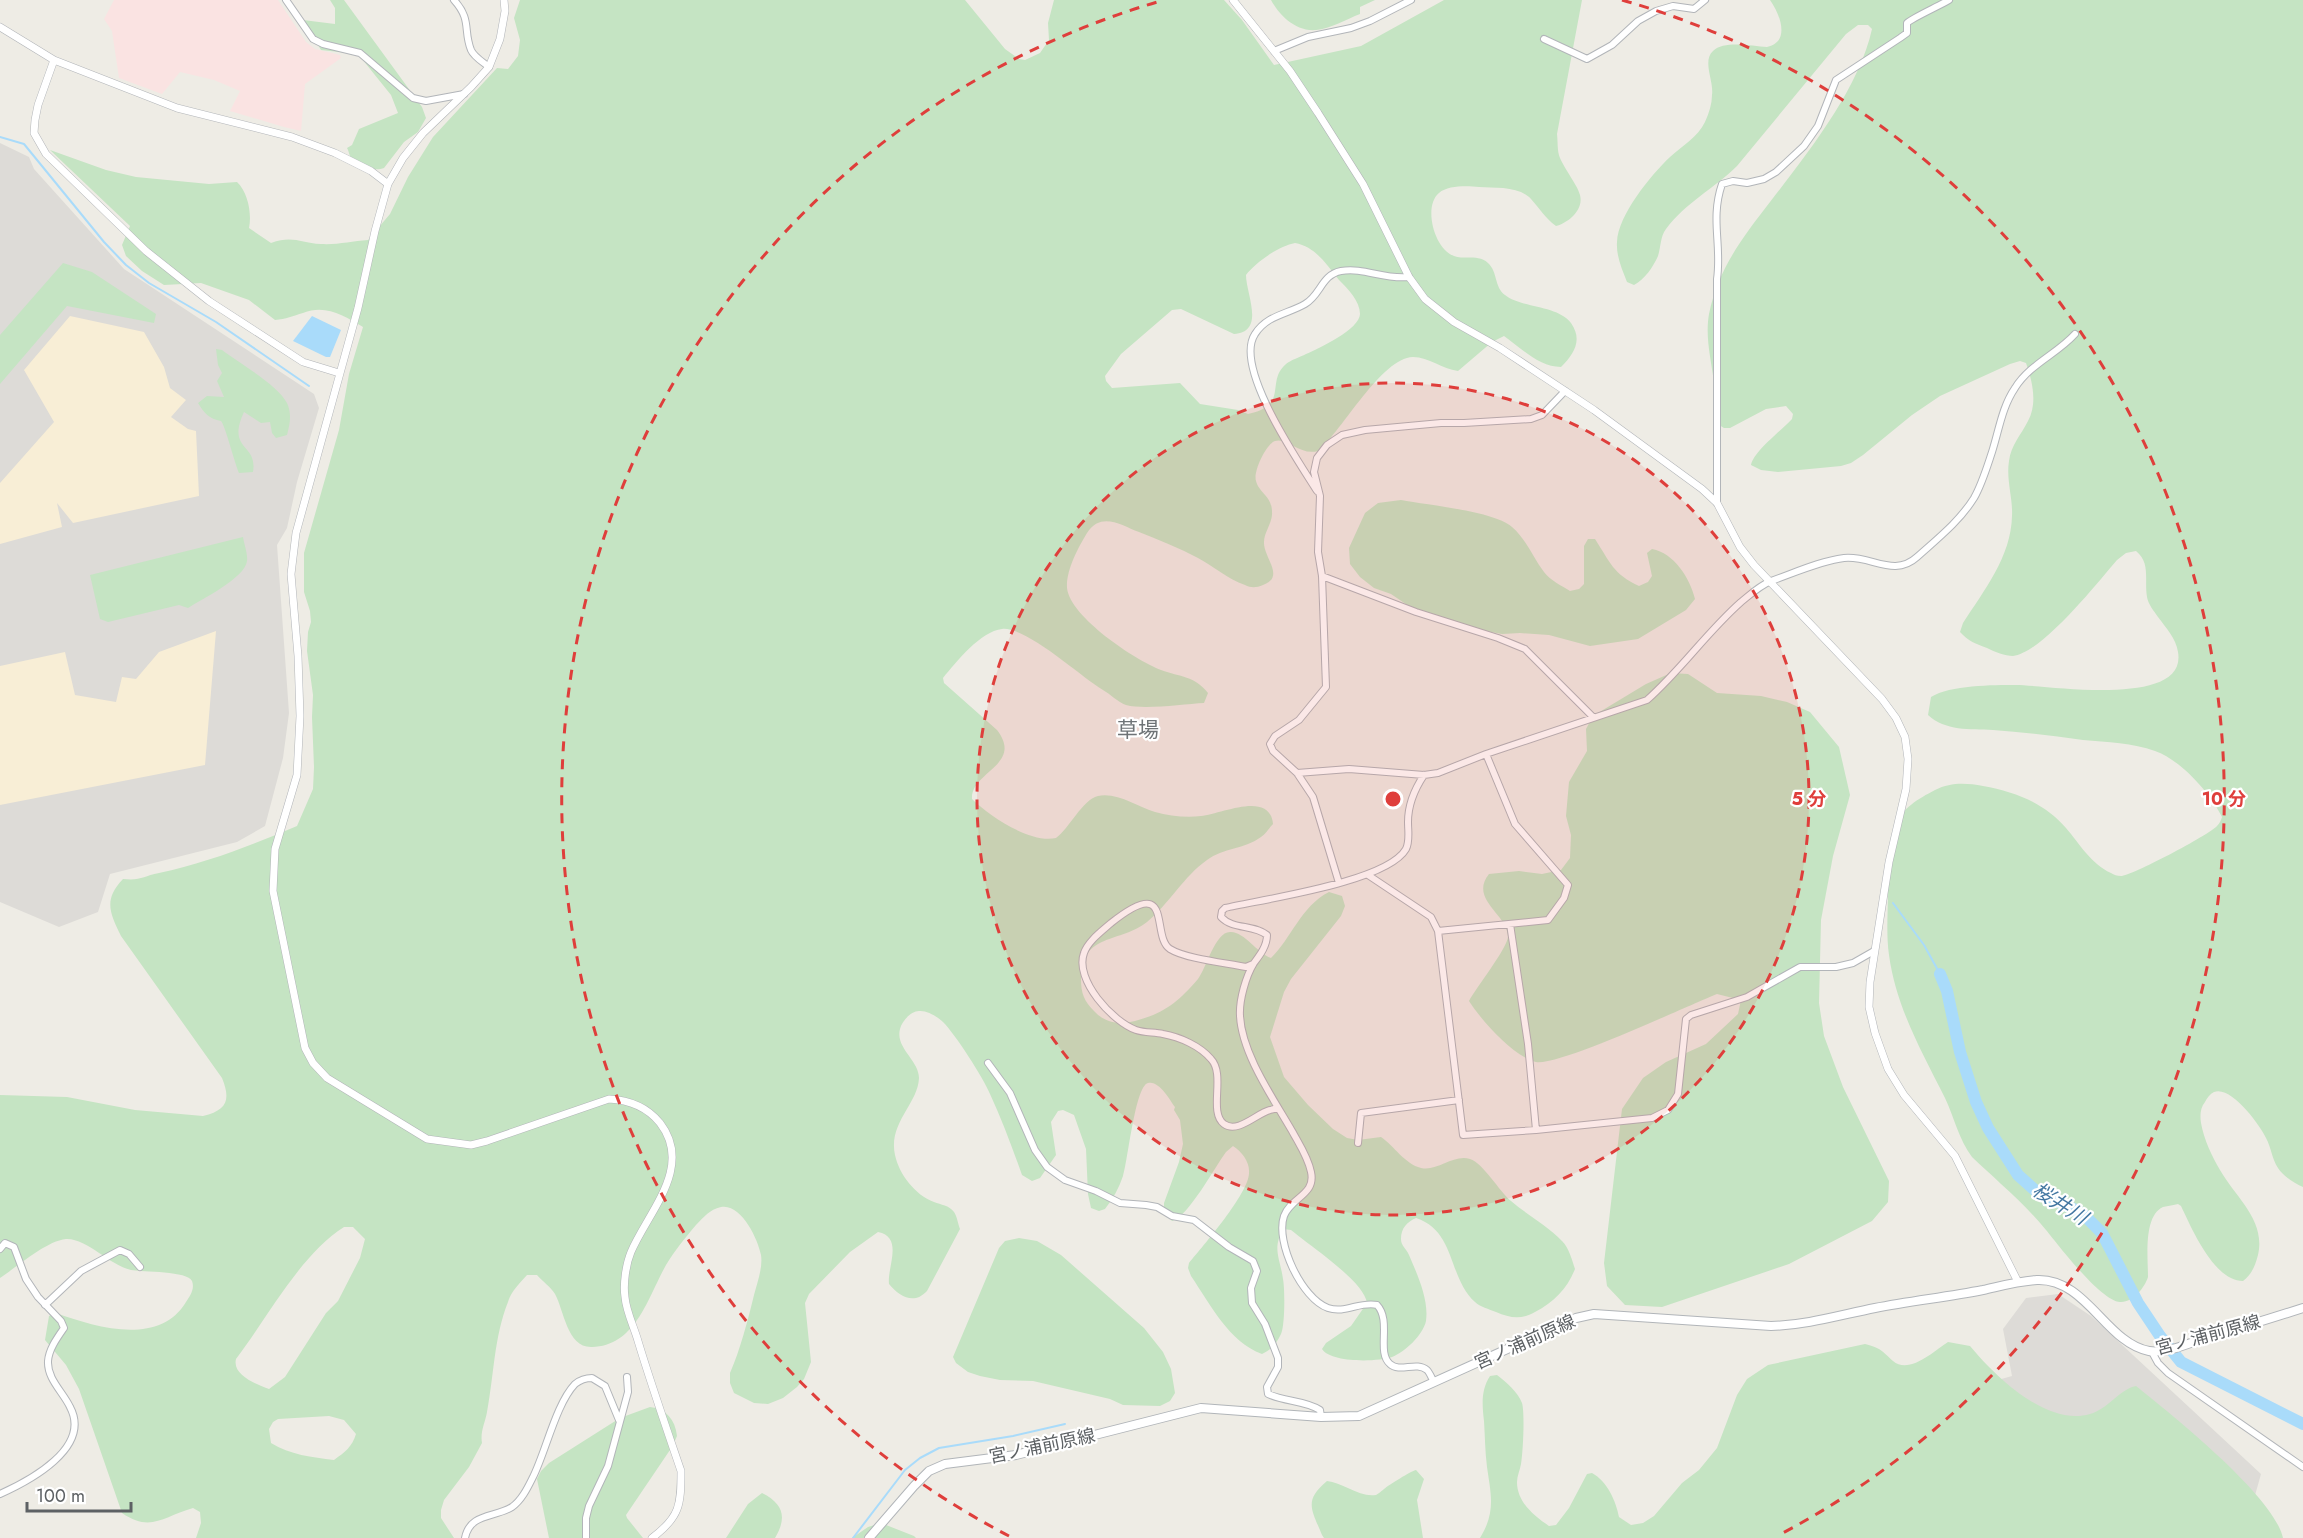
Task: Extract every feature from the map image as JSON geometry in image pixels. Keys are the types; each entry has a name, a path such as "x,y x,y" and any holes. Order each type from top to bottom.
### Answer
{"main road":[{"name":"宮ノ浦前原線","path":"868,1538 914,1486 930,1471 945,1464 1016,1455 1201,1408 1321,1417 1359,1416 1576,1318 1594,1314 1771,1326 1796,1325 1873,1308 2018,1282 2050,1280 2062,1285 2085,1302 2126,1340 2138,1348 2152,1352 2181,1346 2303,1308"}],"street":[{"path":"286,0 313,39 322,44 360,53 413,98 426,101 464,94"},
{"path":"454,0 466,18 474,55 489,67"},
{"path":"504,0 505,10 500,39 489,67 423,133 403,158 388,184 358,308 296,532 291,574 300,716 297,775 275,849 273,891 305,1048 313,1063 327,1078 427,1139 471,1145 609,1099 623,1100 640,1107 652,1114 663,1128 672,1149 672,1167 667,1184 630,1253 625,1297 681,1471 681,1496 677,1514 652,1538"},
{"path":"1233,0 1290,71 1363,184 1408,277 1425,299 1454,322 1500,348 1565,391 1683,474 1717,503 1740,547 1769,582 1882,699 1896,718 1905,736 1908,759 1906,789 1889,862 1874,951 1869,1007 1875,1033 1888,1069 1904,1095 1955,1156 2018,1282"},
{"path":"1274,51 1308,37 1361,24 1411,0"},
{"path":"1544,39 1587,59 1612,45 1638,21 1656,11 1673,6 1694,9 1706,0"},
{"path":"1717,503 1719,247 1714,219 1722,184 1747,183 1764,179 1776,172 1804,146 1818,126 1836,80 1900,38 1906,33 1907,23 1911,19 1930,12 1949,0"},
{"path":"0,27 54,60 177,108 292,137 335,153 370,171 388,184"},
{"path":"54,60 38,105 34,133 46,154 146,251 209,301 303,362 339,373"},
{"path":"1320,496 1286,444 1259,386 1251,353 1253,338 1267,321 1308,302 1322,282 1333,273 1354,270 1395,279 1408,277"},
{"path":"1297,773 1349,769 1424,775 1438,773 1486,754 1647,700 1668,682 1722,618 1760,586 1769,582 1844,558 1856,558 1897,567 1904,566 1919,556 1959,518 1974,497 1993,449 2002,415 2016,386 2032,368 2065,345 2075,334"},
{"path":"1339,883 1313,797 1297,773 1273,751 1270,741 1299,720 1326,687 1322,576 1318,552 1320,496 1314,472 1317,458 1327,445 1342,435 1365,430 1441,423 1531,419 1542,415 1565,391"},
{"path":"1322,576 1416,612 1517,645 1533,655 1593,717"},
{"path":"1438,931 1548,920 1564,898 1568,885 1515,824 1486,754"},
{"path":"1424,775 1412,796 1408,821 1408,846 1394,862 1368,875 1339,883 1225,908 1221,917 1230,924 1253,928 1267,935 1267,942 1253,964 1240,1007 1241,1024 1259,1074 1307,1160 1312,1176 1309,1189 1287,1210 1282,1225 1284,1245 1303,1286 1314,1299 1333,1310 1363,1304 1377,1305 1384,1319 1385,1351 1388,1362 1396,1367 1418,1366 1427,1370 1434,1382"},
{"path":"1368,875 1431,917 1438,931 1463,1135 1621,1122 1661,1115 1674,1103 1678,1095 1686,1019 1691,1015 1747,997 1800,967 1836,967 1853,963 1874,951"},
{"path":"1253,964 1245,967 1180,953 1169,948 1163,939 1157,911 1150,905 1144,904 1130,910 1101,932 1087,947 1082,960 1084,975 1091,989 1102,1004 1120,1020 1138,1030 1165,1034 1188,1043 1209,1057 1216,1067 1217,1108 1223,1123 1230,1126 1237,1125 1278,1108"},
{"path":"1510,924 1528,1044 1536,1130"},
{"path":"988,1063 1005,1084 1035,1150 1047,1167 1065,1180 1096,1191 1120,1203 1157,1207 1172,1216 1194,1220 1220,1241 1253,1261 1257,1271 1251,1288 1252,1303 1265,1324 1278,1358 1278,1367 1267,1387 1268,1394 1276,1398 1312,1405 1320,1410 1321,1417"},
{"path":"1358,1143 1361,1113 1459,1100"},
{"path":"0,1249 5,1244 14,1246 26,1279 45,1305 61,1321 64,1328 55,1341 48,1362 53,1378 72,1410 75,1425 65,1449 39,1473 24,1484 0,1494"},
{"path":"45,1305 81,1271 120,1250 129,1254 140,1267"},
{"path":"2152,1352 2158,1363 2168,1373 2303,1467"},
{"path":"586,1538 586,1518 589,1506 608,1466 628,1392 627,1377"},
{"path":"465,1538 470,1526 476,1520 513,1507 518,1501 535,1473 569,1392 580,1380 592,1378 604,1386 619,1420"}],"shaded area":[{"path":"114,0 278,0 306,42 315,49 340,55 341,58 305,84 301,131 284,127 230,111 240,91 214,80 180,72 162,94 119,78 112,31 104,19"},
{"path":"0,143 29,157 34,169 124,269 314,394 319,408 297,482 287,528 277,545 289,713 283,758 265,826 237,842 110,874 98,912 59,927 0,902"},
{"path":"2058,1294 2091,1316 2261,1474 2243,1538 1841,1538 1980,1385 2012,1376 2003,1329 2026,1298"}],"green space":[{"path":"330,0 344,0 422,107 426,118 418,132 404,142 384,168 371,169 357,164 351,158 347,148 352,145 359,129 398,113 391,95 358,54 321,50 303,20 335,24 335,8"},
{"path":"520,0 965,0 1005,49 1019,59 1025,60 1040,53 1049,40 1048,23 1054,0 1224,0 1242,20 1274,65 1361,46 1444,0 1582,0 1557,134 1560,158 1580,195 1581,201 1577,211 1570,219 1556,226 1531,199 1520,192 1507,188 1469,186 1453,187 1439,193 1434,199 1431,217 1436,236 1447,252 1458,257 1484,260 1491,267 1499,288 1505,295 1557,313 1571,323 1575,329 1577,341 1566,362 1561,367 1545,364 1504,336 1492,342 1458,371 1425,359 1413,357 1401,360 1375,382 1318,451 1305,451 1280,440 1271,443 1256,471 1256,481 1270,502 1272,512 1264,542 1273,577 1260,586 1251,587 1239,582 1191,554 1118,523 1105,521 1093,526 1080,545 1067,581 1071,599 1079,612 1105,636 1136,657 1161,670 1198,683 1208,693 1204,703 1153,707 1126,705 1025,635 1002,629 978,641 943,678 944,683 997,730 1004,742 1004,752 1000,760 979,782 972,799 999,820 1023,833 1046,839 1056,838 1087,803 1098,796 1105,795 1120,798 1166,815 1201,816 1243,806 1263,808 1270,814 1273,824 1263,836 1207,860 1147,922 1137,929 1104,941 1087,954 1082,964 1081,979 1085,1000 1098,1015 1113,1022 1129,1022 1146,1018 1163,1010 1184,994 1198,979 1215,944 1225,934 1230,932 1240,935 1271,958 1319,898 1329,892 1342,896 1345,906 1341,916 1291,979 1284,992 1270,1037 1284,1077 1308,1105 1333,1129 1347,1138 1358,1140 1381,1137 1405,1159 1421,1168 1433,1168 1464,1158 1470,1159 1486,1171 1511,1201 1550,1230 1567,1247 1575,1269 1564,1289 1548,1304 1530,1315 1520,1317 1506,1316 1479,1305 1466,1292 1438,1233 1429,1224 1416,1218 1405,1226 1401,1239 1422,1287 1426,1304 1426,1321 1421,1332 1408,1347 1392,1357 1355,1360 1335,1357 1322,1349 1326,1343 1351,1326 1367,1303 1364,1294 1335,1264 1291,1230 1283,1229 1277,1248 1284,1291 1282,1330 1276,1343 1262,1354 1240,1341 1221,1321 1188,1268 1189,1263 1234,1206 1247,1182 1248,1165 1239,1151 1233,1146 1226,1152 1186,1211 1172,1221 1164,1211 1164,1203 1183,1144 1180,1120 1174,1110 1175,1107 1164,1091 1156,1084 1148,1083 1143,1087 1139,1097 1120,1185 1105,1209 1099,1211 1091,1208 1088,1194 1086,1149 1074,1115 1063,1110 1058,1111 1051,1122 1056,1155 1040,1178 1032,1181 1022,1175 990,1094 968,1056 941,1020 928,1012 916,1011 907,1017 900,1029 901,1042 915,1065 919,1078 914,1096 899,1123 894,1144 895,1155 900,1169 914,1189 927,1199 952,1210 960,1229 927,1291 917,1298 902,1296 889,1284 892,1246 886,1235 878,1232 850,1252 809,1294 805,1303 811,1362 804,1379 783,1398 768,1404 754,1403 734,1393 730,1383 730,1373 759,1275 761,1255 756,1240 742,1216 728,1207 721,1207 707,1214 696,1225 666,1265 639,1318 620,1338 607,1345 584,1346 577,1341 568,1327 555,1294 537,1275 527,1275 516,1287 503,1315 482,1431 482,1443 469,1467 444,1500 441,1510 441,1518 454,1538 196,1538 201,1523 200,1512 193,1508 150,1522 141,1522 122,1513 79,1389 66,1365 45,1340 49,1316 56,1313 89,1324 126,1330 160,1325 174,1316 186,1302 193,1287 192,1281 182,1275 131,1270 82,1243 66,1239 41,1249 0,1278 0,1095 67,1097 135,1110 203,1116 217,1111 225,1103 226,1092 222,1078 121,936 110,907 111,900 123,879 138,879 212,859 297,826 313,789 314,767 313,695 307,651 311,622 304,592 304,553 339,430 349,374 363,327 334,312 319,310 275,320 249,300 201,283 164,285 142,271 126,256 122,245 130,226 50,150 106,170 136,177 209,184 237,182 244,191 248,204 249,228 271,243 291,240 327,244 368,240 390,214 408,177 433,137 497,68 508,69 518,56 520,40 514,18","holes":["1295,243 1309,248 1325,262 1353,295 1360,314 1353,326 1338,338 1286,364 1277,378 1273,399 1269,405 1248,414 1238,410 1200,404 1180,383 1112,388 1106,381 1105,376 1121,354 1172,310 1181,309 1234,334 1244,332 1252,319 1246,275 1268,255","344,1227 353,1227 365,1239 360,1258 338,1301 326,1313 285,1377 269,1389 252,1382 238,1370 236,1359 299,1270 328,1239","329,1416 344,1420 356,1434 348,1449 334,1460 293,1453 271,1443 269,1429 278,1419"]},
{"path":"1271,0 1375,0 1360,7 1360,14 1333,26 1309,30 1289,21"},
{"path":"1770,0 2303,0 2303,1187 2289,1179 2278,1168 2263,1132 2236,1100 2221,1091 2210,1095 2202,1107 2201,1115 2206,1142 2220,1170 2254,1220 2258,1231 2257,1259 2251,1273 2243,1281 2232,1279 2214,1263 2205,1252 2178,1204 2163,1207 2152,1219 2147,1249 2148,1277 2141,1290 2125,1302 2112,1299 2102,1293 2030,1212 1967,1150 1945,1098 1911,1029 1892,974 1887,923 1889,858 1893,833 1906,809 1941,787 1971,784 2006,791 2028,800 2057,819 2097,864 2120,876 2154,863 2200,838 2217,826 2222,817 2194,778 2165,755 2155,751 2120,743 1950,727 1928,715 1931,697 1949,690 2016,685 2112,690 2139,687 2161,681 2175,670 2177,647 2149,602 2144,561 2136,551 2126,553 2117,560 2054,630 2025,652 2013,656 2000,654 1972,642 1960,632 1963,623 1995,572 2007,545 2012,509 2008,475 2009,461 2033,407 2032,384 2026,363 2020,361 2010,364 1940,396 1912,415 1863,455 1841,466 1778,472 1761,470 1751,465 1762,447 1792,419 1793,414 1786,406 1766,409 1730,428 1724,428 1716,423 1708,331 1709,314 1719,282 1741,241 1815,142 1844,97 1856,75 1872,29 1868,25 1858,25 1846,34 1737,166 1691,203 1674,220 1663,235 1656,260 1642,279 1634,285 1627,282 1623,272 1618,257 1617,242 1629,208 1654,174 1694,137 1706,119 1712,98 1708,66 1710,55 1724,46 1738,44 1767,47 1779,40 1780,20"},
{"path":"63,263 92,272 156,314 154,323 67,306 0,384 0,335"},
{"path":"216,349 222,350 267,382 282,396 289,407 290,419 287,435 276,438 272,433 270,422 261,423 244,412 239,425 239,434 240,440 251,456 253,472 239,473 221,421 207,415 198,403 207,396 224,397 217,381 222,373 218,365"},
{"path":"1401,500 1476,513 1503,521 1522,538 1547,575 1570,591 1579,589 1584,584 1584,546 1588,539 1595,539 1618,572 1639,586 1648,582 1652,576 1647,553 1652,549 1660,551 1680,568 1695,599 1686,610 1638,639 1590,646 1549,635 1502,634 1442,623 1416,611 1391,594 1374,588 1360,577 1350,564 1349,548 1365,513 1378,503"},
{"path":"243,537 247,558 244,568 231,581 188,608 179,605 108,622 100,619 90,575"},
{"path":"1671,673 1688,674 1717,693 1761,696 1787,702 1810,712 1839,747 1850,795 1833,856 1821,920 1819,1003 1824,1036 1843,1087 1889,1181 1888,1202 1872,1221 1789,1264 1662,1307 1625,1305 1607,1286 1604,1263 1622,1109 1643,1078 1666,1062 1706,1044 1738,1014 1741,1000 1717,994 1570,1055 1536,1062 1527,1059 1508,1046 1481,1018 1469,1001 1498,958 1508,936 1506,928 1483,891 1489,874 1519,871 1542,874 1561,870 1570,858 1571,835 1566,816 1569,782 1587,751 1586,729 1593,716 1646,684"},
{"path":"1019,1238 1037,1241 1061,1255 1144,1328 1163,1352 1171,1369 1175,1393 1170,1401 1160,1406 1123,1405 1110,1399 1033,1381 1000,1380 980,1376 968,1372 956,1363 953,1357 999,1248 1005,1241"},
{"path":"1948,1342 1970,1346 1993,1371 2023,1396 2057,1413 2074,1416 2090,1414 2136,1386 2220,1457 2242,1479 2276,1521 2283,1538 1480,1538 1488,1520 1491,1503 1483,1403 1485,1387 1490,1376 1497,1375 1515,1391 1522,1403 1523,1442 1517,1482 1520,1496 1532,1513 1549,1526 1556,1525 1569,1508 1587,1474 1592,1473 1610,1492 1619,1517 1631,1525 1643,1523 1654,1516 1682,1483 1699,1470 1717,1448 1737,1395 1747,1379 1768,1365 1865,1344 1878,1348 1899,1365 1914,1364"},
{"path":"650,1407 661,1410 669,1416 677,1436 626,1515 643,1538 549,1538 537,1479 541,1471 549,1463 620,1418"},
{"path":"1416,1470 1424,1479 1417,1500 1423,1538 1324,1538 1315,1519 1312,1500 1319,1488 1327,1481 1364,1494 1376,1495 1395,1481"},
{"path":"762,1493 775,1502 781,1512 781,1524 775,1538 726,1538 748,1504"},
{"path":"881,1523 916,1538 852,1538 868,1527"}],"sand":[{"path":"70,316 144,332 164,367 170,388 186,400 171,417 188,429 196,431 199,496 73,523 57,503 62,527 0,544 0,483 54,422 24,370"},
{"path":"216,631 205,765 0,805 0,666 65,652 75,695 116,702 122,677 136,679 159,652"}],"water":[{"path":"312,316 341,330 330,357 293,341"}],"waterway":[{"path":"0,137 24,144 104,242 126,265 149,283 216,322 309,386"},
{"path":"1893,903 1924,945 1940,974"},
{"name":"桜井川","path":"1940,974 1947,991 1960,1052 1976,1102 1988,1128 2018,1175 2037,1192 2082,1213 2102,1233 2138,1303 2181,1362 2303,1424"},
{"path":"853,1538 905,1470 920,1458 939,1448 1013,1436 1065,1424"}],"district":[{"name":"草場","path":"1138,730"}]}
